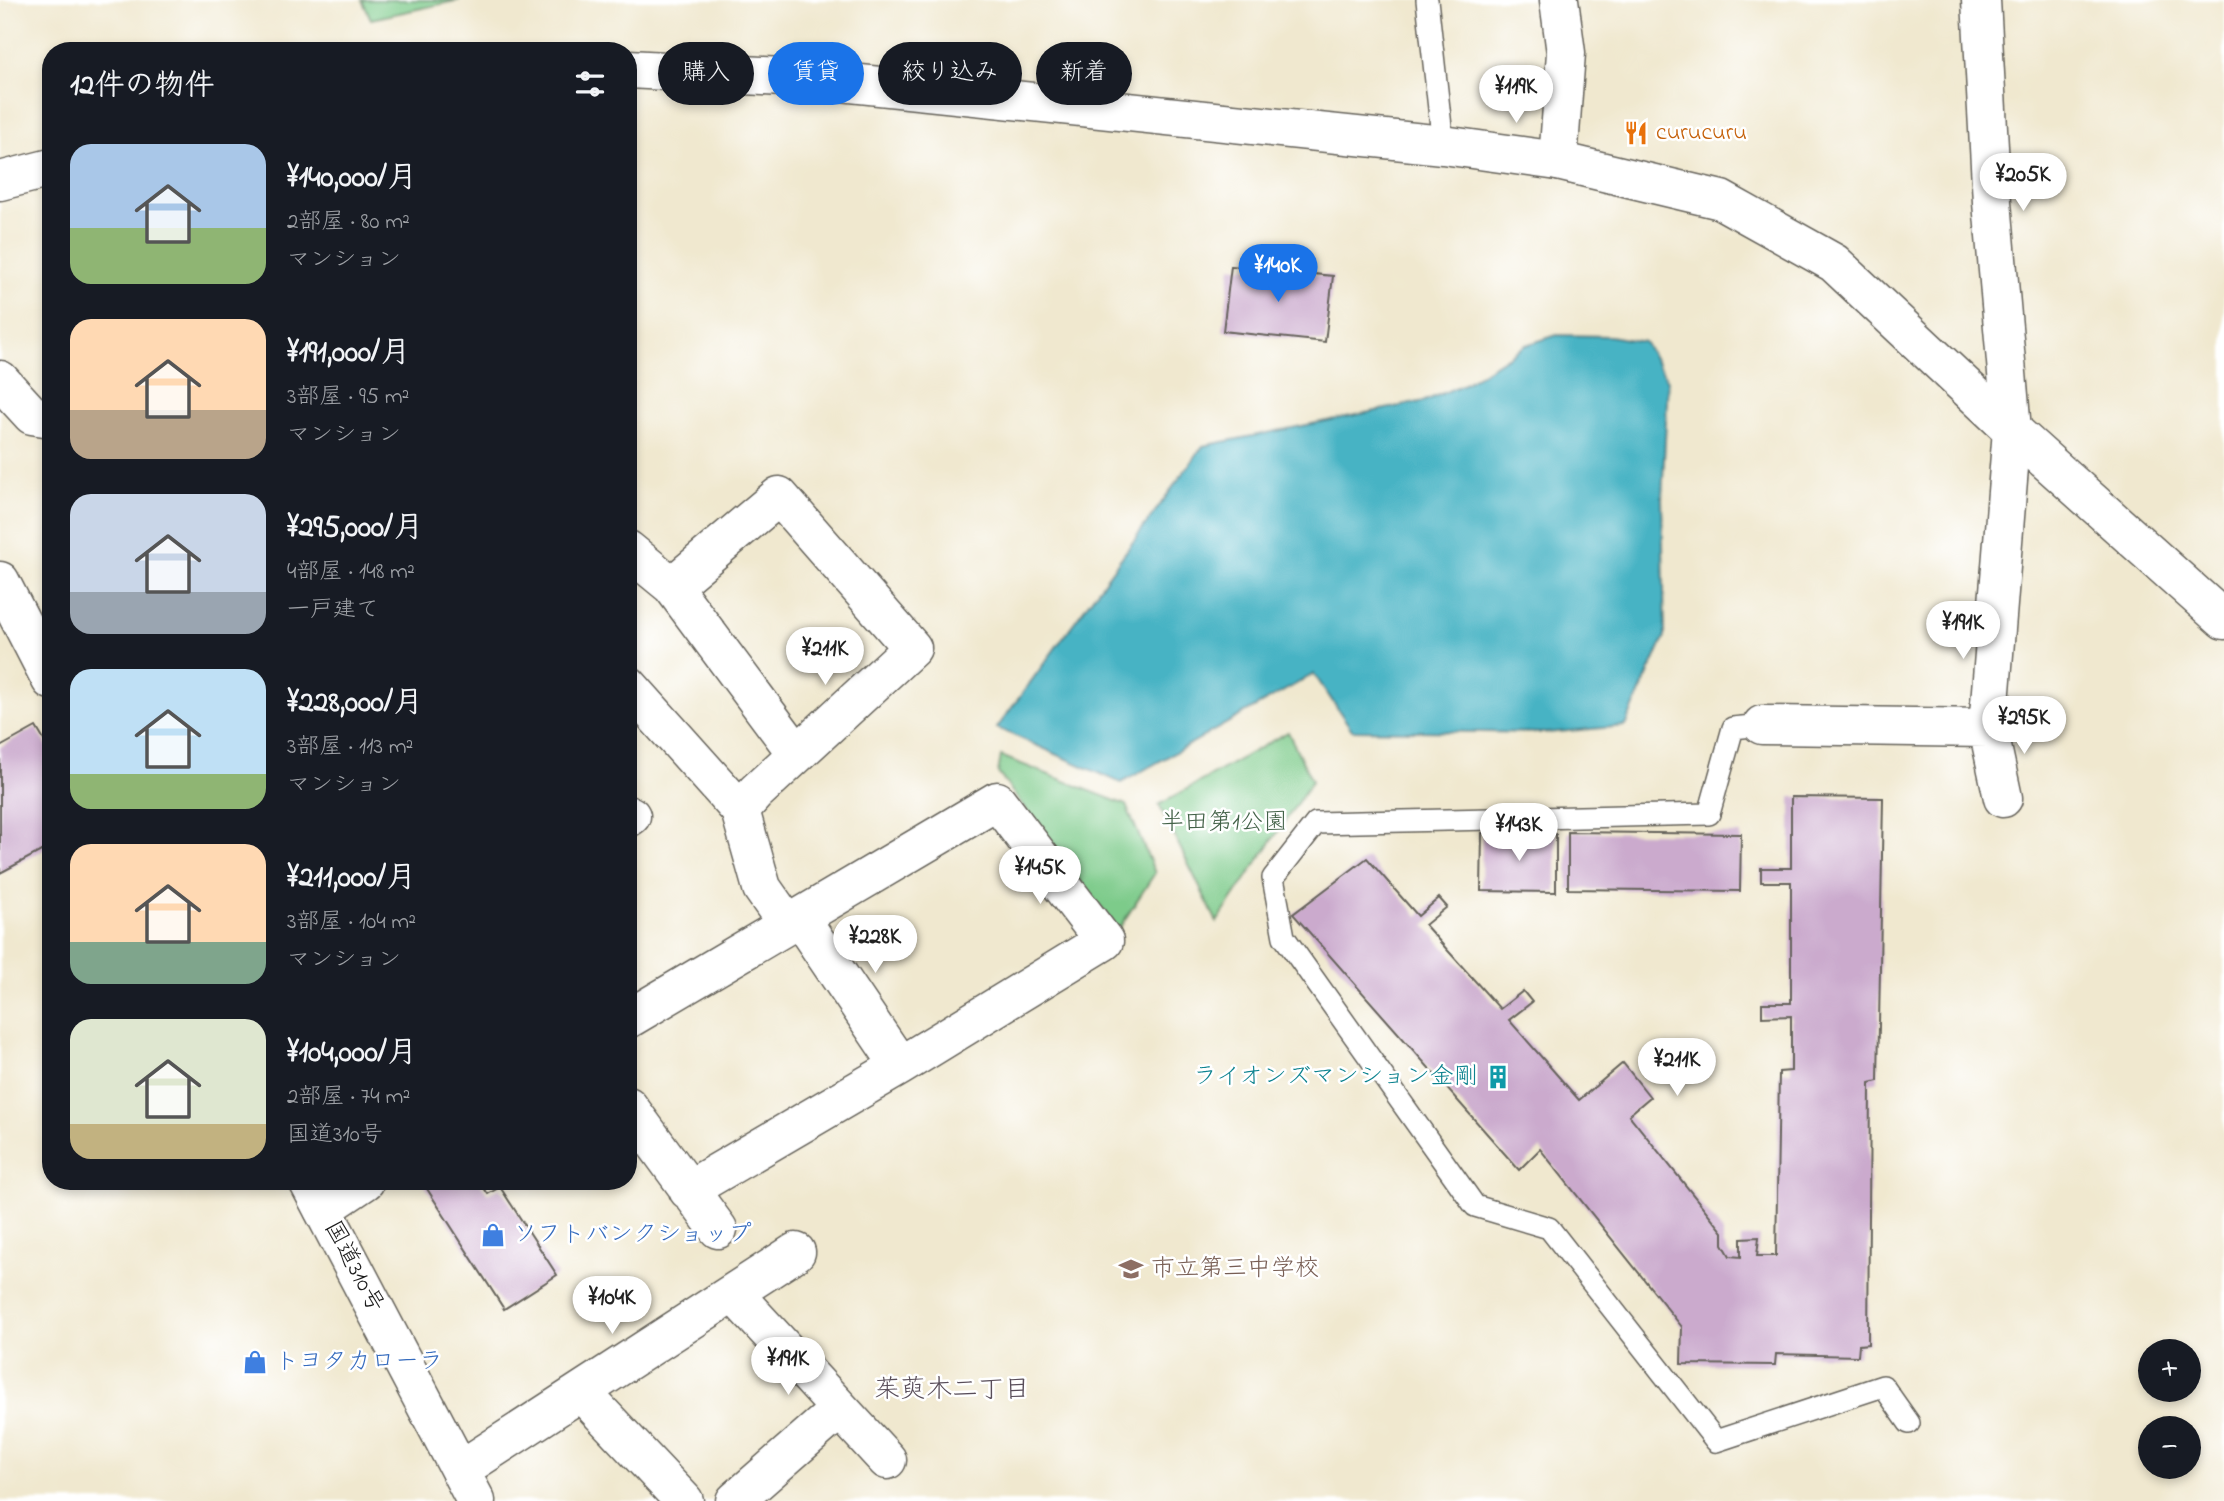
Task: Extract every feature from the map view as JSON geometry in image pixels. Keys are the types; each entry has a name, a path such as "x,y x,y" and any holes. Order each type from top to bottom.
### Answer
{"main road":[{"path":"1558,160 1566,53 1559,0"},
{"path":"1981,0 1992,202 2012,430 1988,727 2003,797"},
{"path":"637,69 803,78 1443,145 1558,160 1721,200 1834,263 2012,430 2224,620"},
{"path":"0,181 42,170"},
{"path":"0,380 32,415 42,417"},
{"path":"672,586 779,496 912,648 756,792 740,810"},
{"path":"637,557 672,586 797,754"},
{"path":"0,581 42,663"},
{"path":"637,695 740,810 762,888 794,921 900,1066"},
{"path":"1762,725 1988,727"},
{"path":"637,1014 997,801 1104,941 900,1066 688,1190"},
{"path":"637,1119 718,1229"},
{"path":"315,1195 333,1190"},
{"name":"国道310号","path":"315,1195 468,1485"},
{"path":"468,1485 581,1392 796,1252"},
{"path":"733,1293 887,1460"},
{"path":"581,1392 684,1501"},
{"path":"734,1501 840,1409"}],"lane":[{"path":"1427,0 1443,145"},
{"path":"1762,725 1733,727 1709,814 1316,823 1273,878 1284,937 1475,1206 1549,1228 1716,1441 1882,1386 1909,1423"}],"green space":[{"path":"362,0 460,0 371,19"},
{"name":"半田第1公園","path":"1288,732 1312,781 1217,922 1159,805"},
{"path":"1001,756 1126,805 1155,873 1118,930 998,773"}],"water":[{"path":"1557,335 1610,336 1644,342 1668,381 1662,499 1665,636 1625,726 1546,733 1352,730 1314,674 1121,783 997,728 1203,446 1425,401 1466,383 1526,345"}],"building":[{"path":"1231,266 1333,276 1325,342 1223,331"},
{"path":"36,727 42,737 42,851 0,873 0,747"},
{"name":"ライオンズマンション金剛","path":"1791,797 1883,798 1878,1081 1870,1083 1868,1344 1859,1345 1858,1356 1776,1354 1775,1365 1681,1364 1682,1327 1540,1149 1519,1170 1293,914 1367,858 1418,916 1439,898 1447,907 1425,925 1500,1009 1523,991 1532,1002 1509,1020 1579,1100 1623,1063 1650,1097 1629,1115 1723,1232 1723,1244 1730,1256 1741,1257 1741,1238 1759,1237 1757,1256 1776,1256 1779,1072 1791,1071 1791,1016 1762,1017 1762,1003 1791,1003 1791,882 1761,882 1761,868 1791,868"},
{"path":"1568,832 1741,834 1740,891 1568,889"},
{"path":"1482,833 1556,834 1556,892 1481,891"},
{"name":"ソフトバンクショップ","path":"428,1190 485,1190 488,1194 502,1190 557,1275 504,1309"}],"place":[{"name":"curucuru","path":"1636,133"},
{"name":"ライオンズマンション金剛","path":"1498,1077"},
{"name":"ソフトバンクショップ","path":"493,1235"},
{"name":"市立第三中学校","path":"1131,1269"},
{"name":"トヨタカローラ","path":"255,1362"}],"district":[{"name":"茱萸木二丁目","path":"952,1391"}]}
